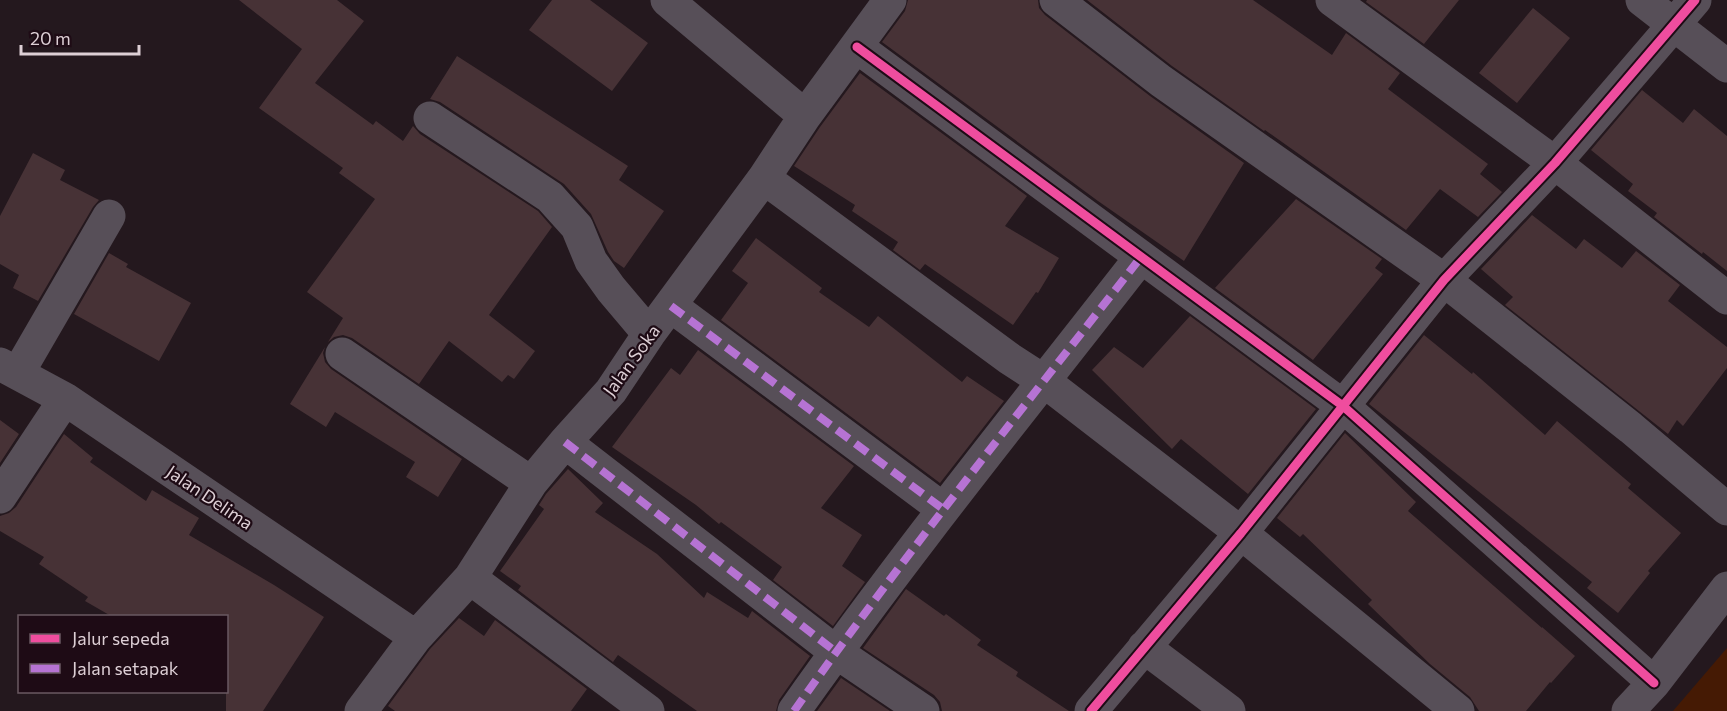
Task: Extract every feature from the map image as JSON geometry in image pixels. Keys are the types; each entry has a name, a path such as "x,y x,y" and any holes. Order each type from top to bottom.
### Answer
{"street":[{"path":"667,0 805,116"},
{"name":"Jalan Soka","path":"369,708 416,637 471,578 531,483 564,442 611,391 649,334 764,178 805,116 890,0"},
{"path":"1056,0 1161,81 1444,280 1631,428 1727,509"},
{"path":"1332,0 1555,163 1727,298"},
{"path":"1642,0 1727,66"},
{"path":"1091,711 1241,533 1444,280 1555,163 1695,0"},
{"path":"857,47 1343,406 1654,683"},
{"path":"430,118 550,197 578,227 591,261 649,334"},
{"path":"764,178 1010,359 1044,381 1241,533 1458,711"},
{"path":"9,368 109,216"},
{"path":"794,711 943,509 1141,256"},
{"path":"671,306 943,509"},
{"path":"342,354 531,483"},
{"name":"Jalan Delima","path":"9,368 65,399 416,637"},
{"path":"0,497 65,399"},
{"path":"564,442 836,652 923,711"},
{"path":"471,578 648,711"},
{"path":"1628,711 1654,683 1727,588"},
{"path":"1144,647 1229,711"}],"shaded area":[{"path":"1727,648 1727,711 1673,711"}],"building":[{"path":"239,0 337,0 364,21 315,83 373,125 376,121 403,141 413,126 420,134 538,211 552,227 489,315 535,351 514,379 508,375 502,382 449,341 419,384 352,338 343,335 334,337 328,342 343,318 307,292 375,199 339,173 343,168 259,108 302,49"},
{"path":"552,0 590,0 648,43 612,91 529,30"},
{"path":"908,0 1038,0 1039,8 1045,15 1150,96 1244,163 1184,261 1098,201 882,42 905,11"},
{"path":"1087,0 1253,0 1332,55 1346,33 1400,73 1388,89 1488,164 1480,174 1502,192 1478,217 1440,189 1406,230 1172,66"},
{"path":"1367,0 1459,0 1424,44 1366,2"},
{"path":"1533,8 1570,38 1517,103 1479,73"},
{"path":"457,56 628,166 619,180 664,211 624,268 614,261 608,252 591,214 564,184 440,102 430,99"},
{"path":"860,73 1027,196 1005,226 1059,258 1038,293 1036,292 1013,325 925,264 920,270 893,250 898,242 852,211 855,205 794,166"},
{"path":"1642,90 1683,123 1694,109 1727,136 1727,271 1654,217 1657,213 1628,191 1633,184 1591,150"},
{"path":"33,153 65,170 60,180 99,200 38,301 13,288 19,275 0,264 0,216"},
{"path":"1296,199 1382,259 1375,268 1383,274 1313,360 1215,288"},
{"path":"1532,215 1576,249 1584,239 1622,268 1636,251 1680,285 1668,301 1727,347 1727,368 1683,426 1677,420 1668,434 1505,305 1513,297 1481,269"},
{"path":"756,238 822,288 819,292 869,327 878,316 962,382 967,376 1004,401 940,483 721,320 748,283 732,271"},
{"path":"109,253 128,264 126,267 191,303 159,361 74,314"},
{"path":"1190,316 1316,409 1248,494 1181,439 1172,449 1092,370 1114,347 1143,368"},
{"path":"1424,335 1472,374 1473,372 1545,435 1557,421 1631,484 1628,488 1681,533 1648,571 1650,573 1618,613 1587,588 1592,582 1369,404"},
{"path":"325,347 323,353 325,362 331,369 462,459 438,497 406,477 415,462 335,412 326,427 290,404"},
{"path":"698,350 854,466 821,508 862,535 842,566 865,582 833,626 773,580 782,567 612,447 671,368 680,375"},
{"path":"0,420 19,434 0,463"},
{"path":"1345,433 1416,502 1408,511 1575,656 1526,711 1479,711 1470,697 1430,664 1368,604 1372,600 1303,534 1300,537 1277,518"},
{"path":"64,434 93,458 90,462 146,501 152,490 199,518 189,535 324,617 263,711 226,711 228,615 109,615 85,601 88,597 39,564 44,557 0,531 0,516 16,507"},
{"path":"568,469 603,503 595,512 657,554 704,598 707,592 748,618 752,611 810,656 779,700 776,711 697,711 618,655 613,662 518,590 521,586 500,571 544,509 539,505 546,494"},
{"path":"906,589 944,616 946,614 981,640 977,645 1018,672 1016,676 1069,711 942,711 940,702 934,695 863,648"},
{"path":"459,618 484,636 495,620 587,689 571,711 395,711 388,706 430,649"},
{"path":"841,678 890,711 817,711"}],"marked path":[{"path":"794,711 921,538 1141,257"},
{"path":"671,306 943,509"},
{"path":"565,442 836,652"}],"cycle path":[{"path":"1091,711 1241,533 1444,280 1555,163 1695,0"},
{"path":"857,47 1343,406 1654,683"}]}
